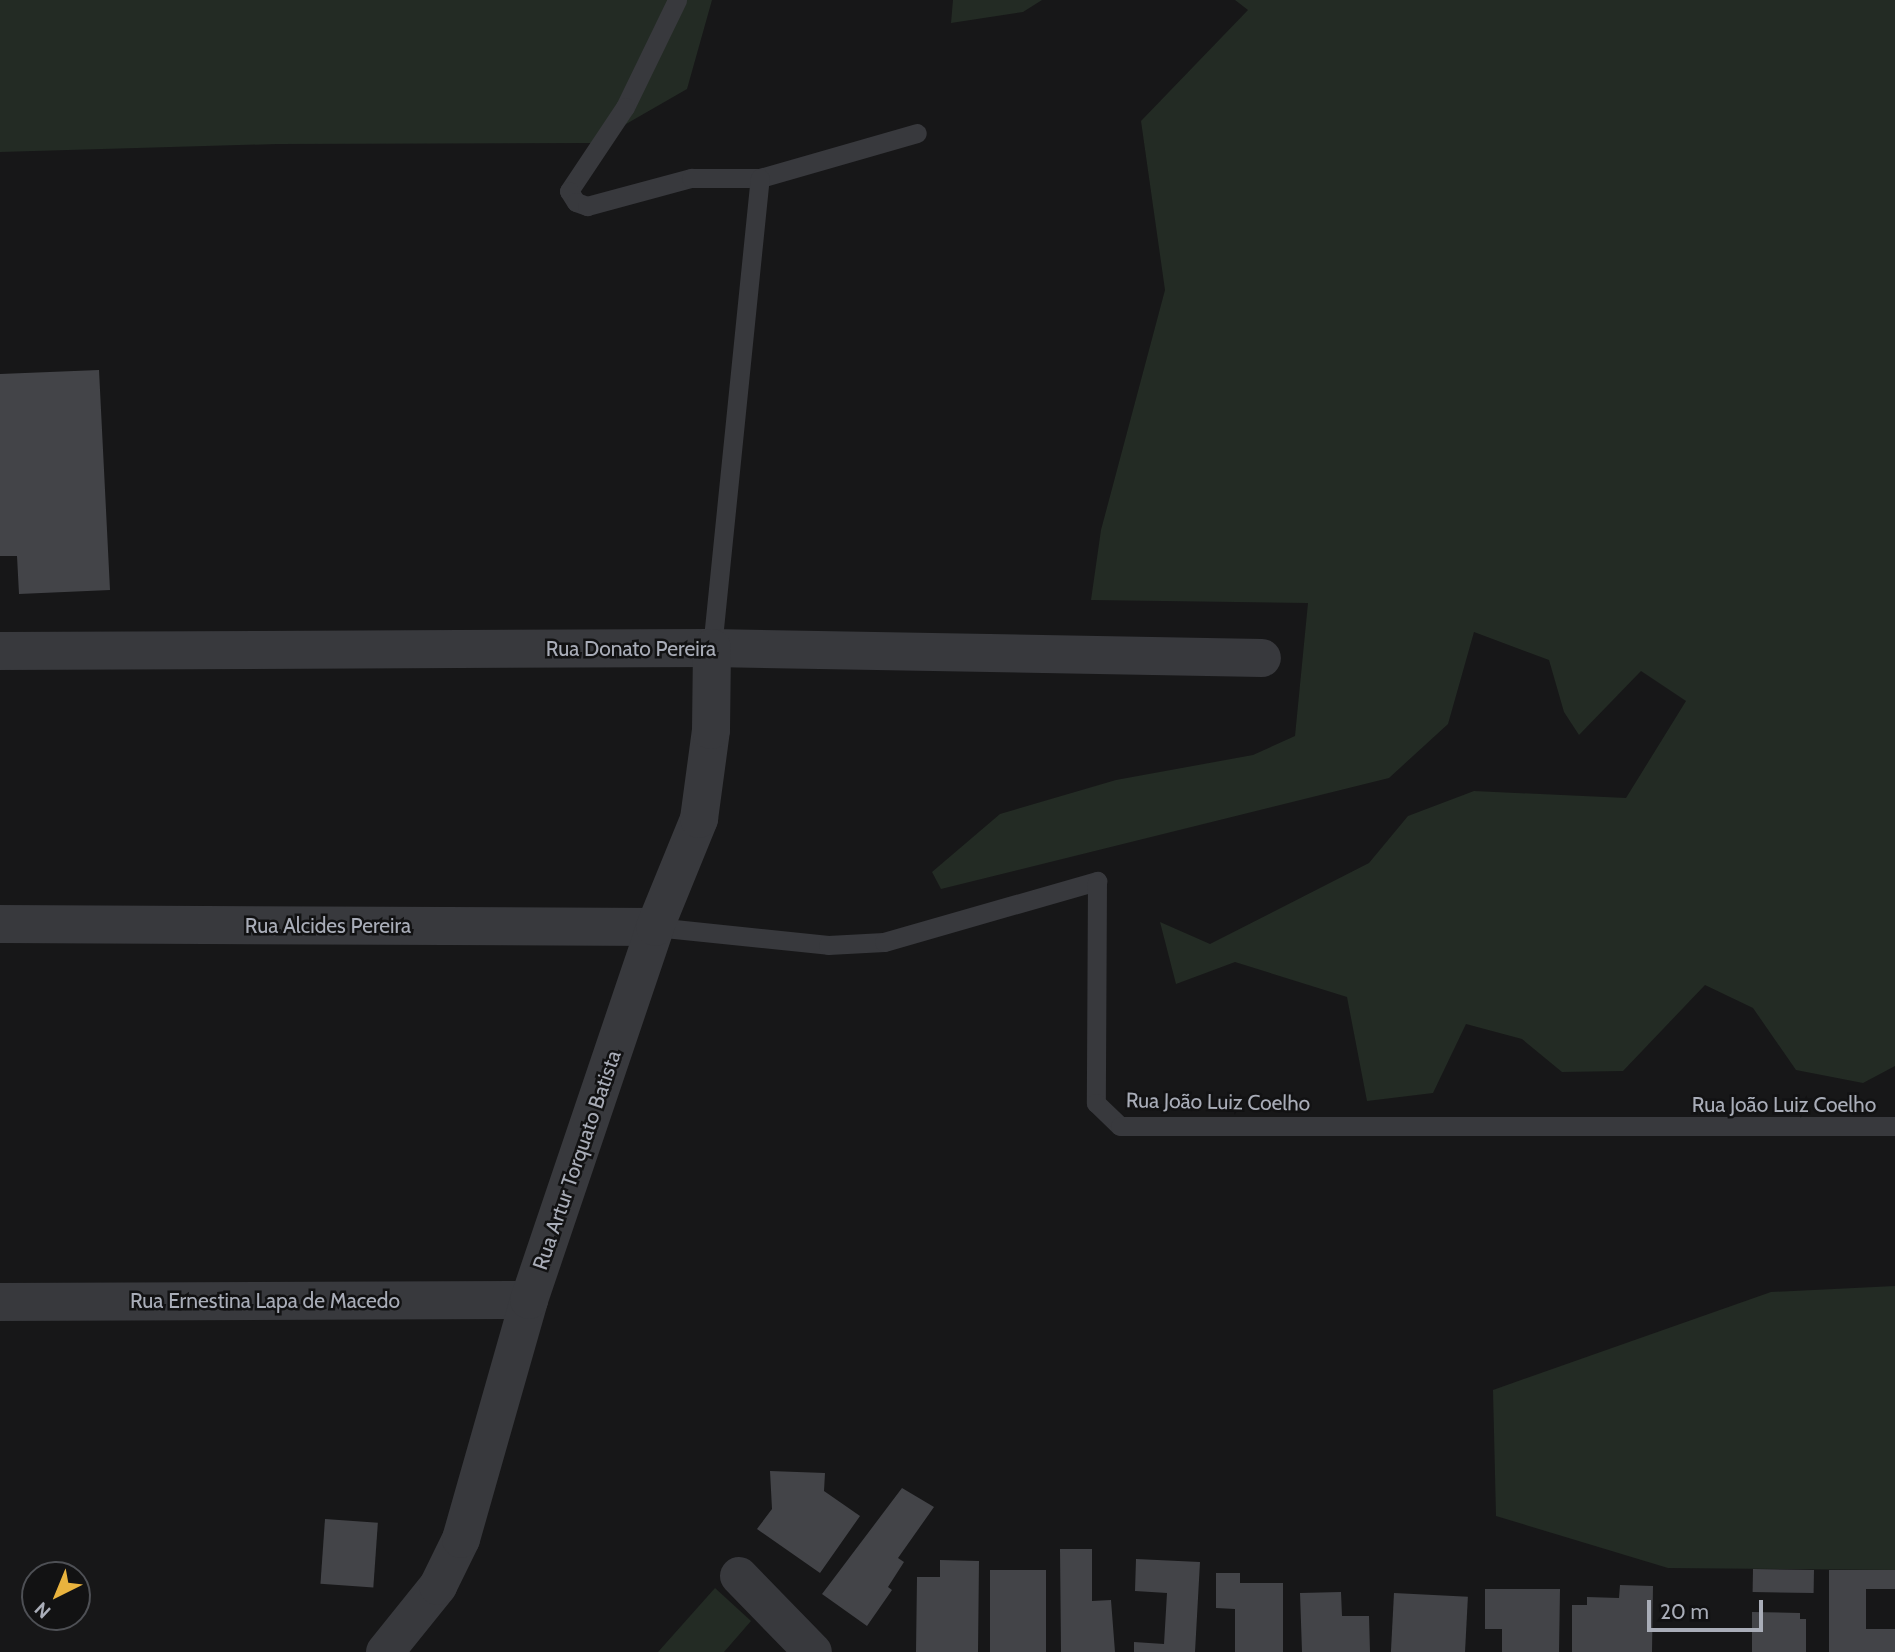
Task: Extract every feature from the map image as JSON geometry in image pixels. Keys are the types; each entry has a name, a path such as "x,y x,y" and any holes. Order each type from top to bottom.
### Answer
{"street":[{"name":"Rua Donato Pereira","path":"0,651 712,648 1262,658"},
{"name":"Rua Artur Torquato Batista","path":"385,1652 438,1586 461,1539 529,1300 655,927 699,819 711,730 712,648"},
{"name":"Rua Alcides Pereira","path":"0,924 655,927"},
{"name":"Rua Ernestina Lapa de Macedo","path":"0,1302 529,1300"},
{"path":"739,1576 813,1652"}],"lane":[{"path":"677,0 625,107 569,191 576,202 587,206 691,178 760,178 917,133"},
{"path":"712,648 760,178"},
{"name":"Rua João Luiz Coelho","path":"655,927 828,945 884,942 1097,881 1096,1103 1120,1126 1895,1126"}],"shaded area":[{"path":"0,0 712,0 687,89 593,143 277,144 0,152"},
{"path":"953,0 1042,0 1023,12 951,23"},
{"path":"1235,0 1895,0 1895,1066 1863,1083 1796,1070 1753,1008 1705,985 1623,1071 1562,1072 1522,1039 1466,1024 1433,1093 1367,1101 1347,997 1235,962 1176,984 1160,922 1210,944 1369,863 1408,816 1474,791 1626,798 1686,701 1641,671 1579,735 1564,712 1549,660 1474,632 1448,724 1389,778 941,889 932,872 1000,814 1116,780 1253,755 1295,736 1308,603 1091,600 1101,530 1165,290 1141,121 1248,10"},
{"path":"1895,1286 1895,1570 1668,1568 1496,1516 1493,1390 1771,1292"},
{"path":"715,1588 751,1621 724,1652 658,1652"}],"building":[{"path":"99,370 110,590 19,594 17,556 0,556 0,374"},
{"path":"770,1471 825,1473 824,1491 860,1516 820,1573 757,1529 772,1509"},
{"path":"902,1488 934,1507 898,1558 904,1562 888,1587 892,1590 867,1626 822,1594"},
{"path":"325,1519 378,1523 373,1588 320,1584"},
{"path":"1060,1549 1092,1549 1092,1601 1111,1600 1115,1652 1061,1652"},
{"path":"1136,1559 1200,1562 1195,1652 1134,1652 1134,1642 1164,1644 1167,1593 1135,1591"},
{"path":"940,1560 979,1561 978,1652 916,1652 917,1577 940,1577"},
{"path":"1753,1569 1814,1570 1814,1593 1753,1592"},
{"path":"990,1570 1046,1570 1046,1652 990,1652"},
{"path":"1829,1570 1895,1570 1895,1589 1866,1589 1866,1629 1895,1629 1895,1652 1829,1652"},
{"path":"1216,1573 1240,1573 1240,1583 1283,1583 1283,1652 1235,1652 1235,1609 1216,1608"},
{"path":"1620,1585 1653,1586 1652,1652 1572,1652 1572,1605 1587,1605 1587,1597 1619,1598"},
{"path":"1485,1589 1560,1589 1559,1652 1502,1652 1502,1629 1485,1629"},
{"path":"1341,1592 1342,1616 1369,1616 1370,1652 1302,1652 1300,1593"},
{"path":"1394,1593 1468,1597 1465,1652 1391,1652"},
{"path":"1752,1612 1800,1613 1800,1619 1806,1619 1806,1652 1752,1652"}]}
